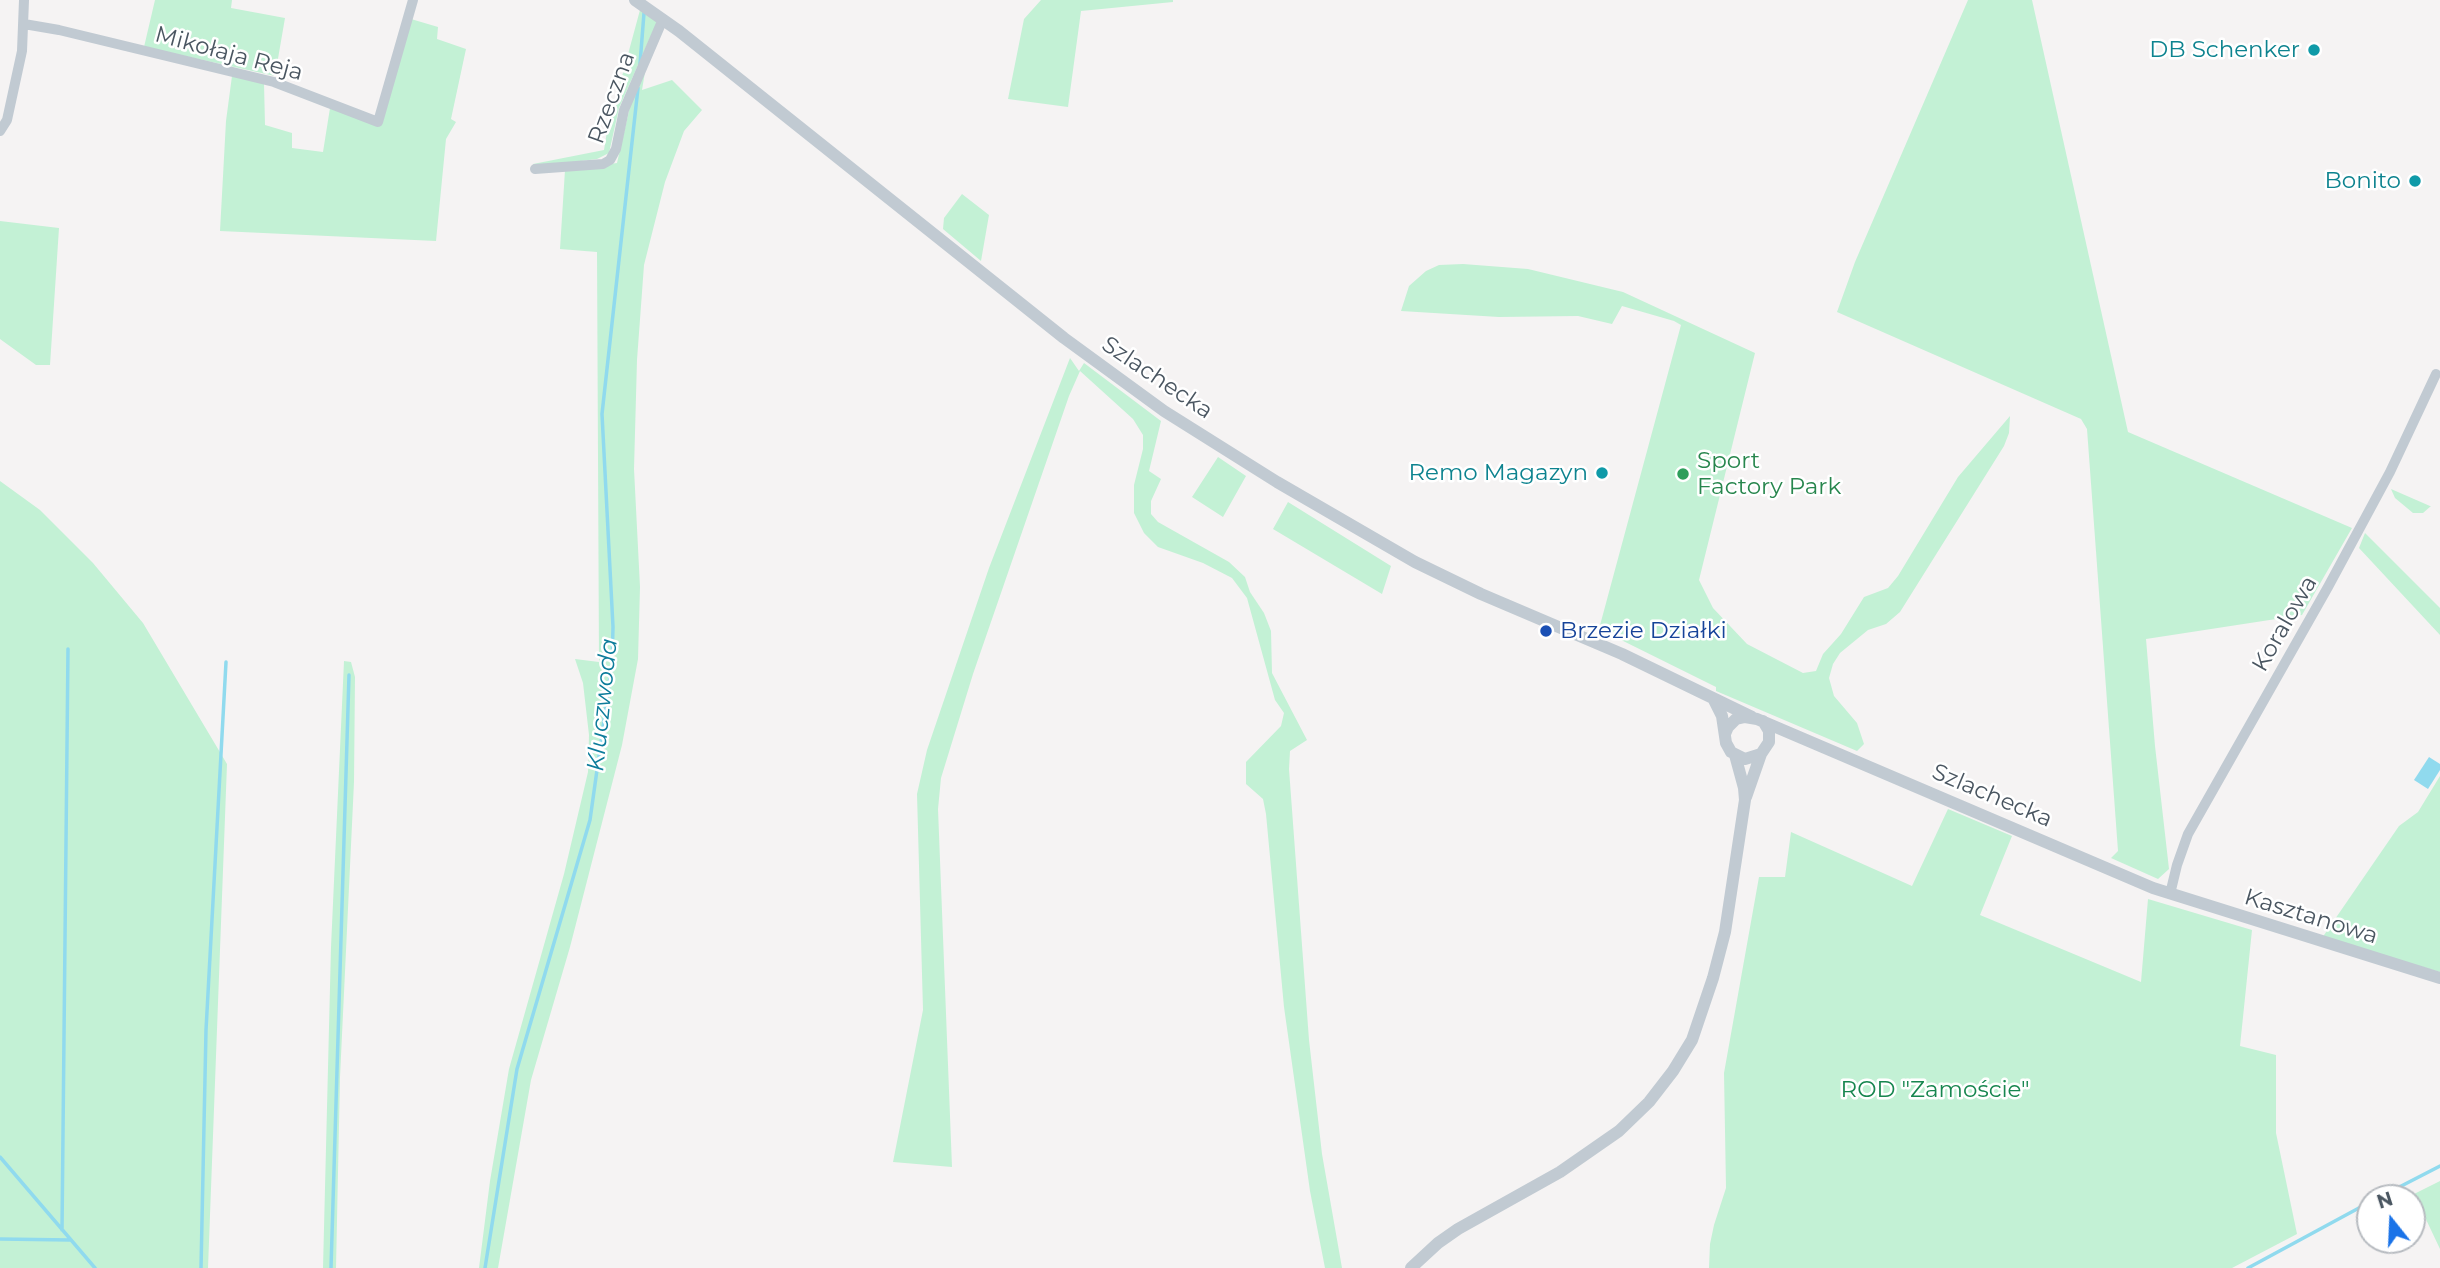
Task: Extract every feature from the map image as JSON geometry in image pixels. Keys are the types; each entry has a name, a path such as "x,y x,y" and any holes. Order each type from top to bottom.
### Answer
{"street":[{"path":"0,131 7,120 22,51 24,0"},
{"name":"Mikołaja Reja","path":"24,24 60,30 274,82 378,122 413,0"},
{"name":"Szlachecka","path":"636,1 660,16 1064,338 1164,411 1363,534 1481,594 1622,654 1714,700 2170,894"},
{"name":"Rzeczna","path":"534,169 603,164 610,160 624,110 660,16"},
{"name":"Koralowa","path":"2170,894 2188,834 2335,576 2390,472 2436,374"},
{"path":"1714,700 1722,716 1728,748 1735,755 1745,800"},
{"path":"1411,1268 1458,1228 1560,1172 1619,1131 1649,1102 1674,1071 1692,1040 1722,943 1745,800 1769,731 1758,719 1736,719 1725,734"},
{"path":"1735,755 1751,759 1784,738 1798,736"},
{"name":"Kasztanowa","path":"2170,894 2440,978"}],"green space":[{"path":"155,0 232,0 231,8 285,18 275,76 144,47"},
{"path":"1041,0 1173,2 1081,11 1068,107 1008,99 1024,19"},
{"path":"1968,0 2032,0 2128,432 2352,528 2302,615 2146,639 2169,869 2158,879 2111,858 2118,851 2087,429 2081,419 1837,312 1855,262"},
{"path":"640,10 657,22 619,108 609,153 597,159 533,167 533,164 604,150 611,106 614,106"},
{"path":"411,19 438,27 437,39 466,49 451,119 456,122 446,139 436,241 220,231 226,121 232,76 264,83 265,125 292,133 292,148 323,152 330,108 378,125"},
{"path":"645,72 642,90 672,80 702,110 684,131 665,182 644,265 637,360 634,469 640,587 638,659 622,745 570,947 531,1080 498,1268 479,1268 509,1069 564,874 588,772 589,735 583,683 575,659 599,662 597,252 560,249 565,170 617,163 631,102"},
{"path":"962,194 989,215 981,261 943,229 944,218"},
{"path":"0,221 59,228 50,365 36,365 0,339"},
{"path":"1439,265 1528,269 1623,292 1755,353 1699,580 1713,608 1747,644 1803,673 1816,671 1823,654 1841,634 1864,597 1888,588 1898,576 1958,477 2010,416 2009,433 2004,446 1900,612 1886,624 1868,630 1840,653 1833,664 1829,678 1834,696 1857,723 1864,744 1857,751 1716,691 1716,687 1599,629 1681,325 1622,306 1612,324 1578,316 1499,317 1401,311 1409,286 1426,271"},
{"path":"1070,358 1079,371 1084,363 1161,421 1149,471 1161,479 1151,501 1151,514 1158,522 1229,562 1245,577 1271,631 1272,673 1307,740 1290,751 1289,769 1309,1040 1322,1154 1342,1268 1325,1268 1310,1191 1284,1007 1266,814 1263,799 1246,784 1246,762 1281,726 1284,713 1275,700 1247,598 1232,578 1203,563 1158,547 1144,533 1134,513 1134,485 1143,449 1143,435 1133,419 1080,371 973,674 941,778 938,809 952,1167 893,1162 923,1010 917,794 927,750 989,568"},
{"path":"1218,457 1246,476 1223,517 1192,497"},
{"path":"0,481 40,510 93,563 143,623 227,764 208,1268 0,1268"},
{"path":"2391,489 2431,506 2423,513 2413,513 2395,498"},
{"path":"1288,502 1391,566 1382,594 1273,529"},
{"path":"2365,533 2440,608 2440,635 2359,548"},
{"path":"344,661 351,662 355,677 354,782 340,1077 336,1268 323,1268 331,947"},
{"path":"2440,776 2440,972 2322,938 2399,826 2418,812"},
{"name":"ROD \"Zamoście\"","path":"1948,809 2012,836 1980,915 2141,982 2148,899 2252,930 2240,1046 2276,1055 2276,1133 2297,1234 2232,1268 1709,1268 1714,1225 1726,1188 1724,1073 1759,877 1785,877 1791,832 1912,886"},
{"path":"2440,1181 2440,1249 2426,1219 2426,1188"}],"water":[{"path":"2429,757 2440,764 2440,770 2428,789 2414,780"}],"waterway":[{"name":"Kluczwoda","path":"640,64 644,13"},
{"name":"Kluczwoda","path":"485,1268 517,1069 590,820 612,663 613,627 602,414 638,88"},
{"path":"62,1230 68,649"},
{"path":"201,1268 206,1030 226,662"},
{"path":"331,1268 349,675"},
{"path":"0,1157 95,1268"},
{"path":"2405,1184 2440,1166"},
{"path":"2248,1268 2356,1210"},
{"path":"0,1239 70,1240"}],"place":[{"name":"DB Schenker","path":"2314,50"},
{"name":"Bonito","path":"2415,181"},
{"name":"Remo Magazyn","path":"1602,473"},
{"name":"Sport Factory Park","path":"1683,474"},
{"name":"Brzezie Działki","path":"1546,631"}]}
